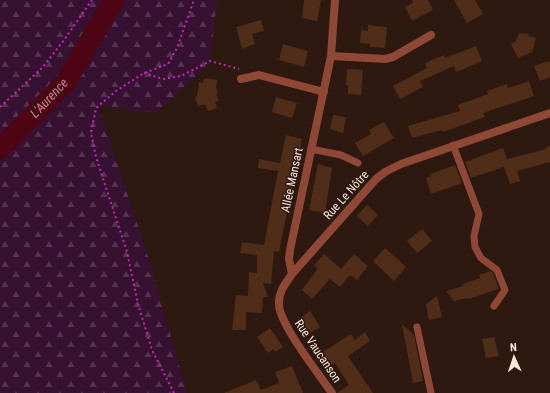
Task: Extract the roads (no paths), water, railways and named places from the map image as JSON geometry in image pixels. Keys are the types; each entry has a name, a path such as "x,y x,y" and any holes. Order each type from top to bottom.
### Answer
{"street":[{"name":"Allée Mansart","path":"292,274 289,259 290,250 331,56 335,0"},
{"path":"331,56 385,59 393,57 432,35"},
{"path":"241,79 259,75 324,92"},
{"name":"Rue Le Nôtre","path":"284,322 278,304 282,289 292,274 376,179 386,172 453,145 550,113"},
{"name":"Rue Vaucanson","path":"284,322 332,393"}],"lane":[{"path":"453,145 479,214 474,236 475,247 481,258 497,270 505,290 494,306"},
{"path":"311,150 341,155 358,163"},
{"path":"417,327 431,393"}],"waterway":[{"name":"L'Aurence","path":"0,149 66,82 114,0"}]}
